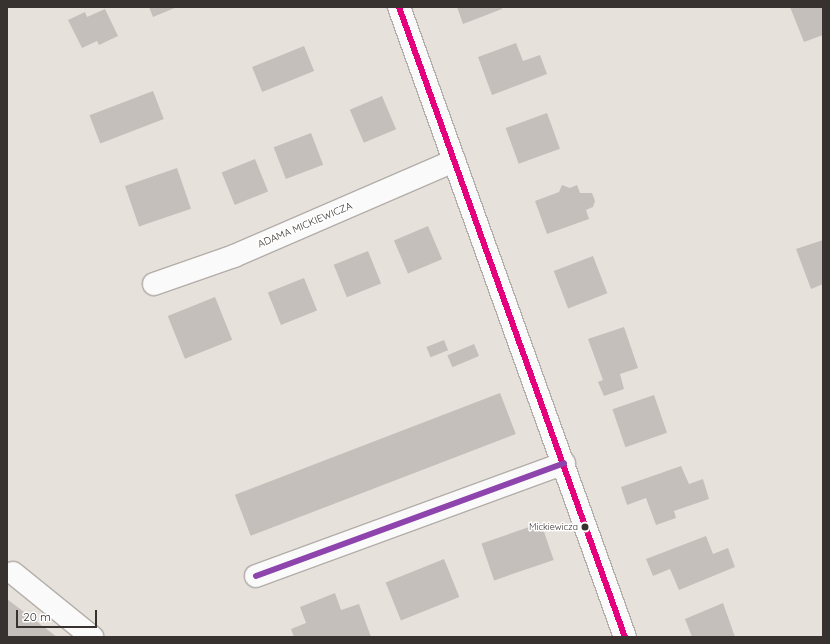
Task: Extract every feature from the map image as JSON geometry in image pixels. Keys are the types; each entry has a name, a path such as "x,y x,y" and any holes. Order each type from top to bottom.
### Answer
{"street":[{"path":"399,7 564,463 625,637"},
{"name":"ADAMA MICKIEWICZA","path":"154,284 234,256 454,161"},
{"path":"256,576 564,463"},
{"path":"13,573 92,637"}],"building":[{"path":"149,7 177,7 153,17"},
{"path":"457,7 502,7 502,9 463,24"},
{"path":"790,7 823,7 823,35 804,42"},
{"path":"105,9 118,36 99,45 97,41 82,48 68,20 85,12 87,17"},
{"path":"516,43 523,61 540,55 547,74 492,95 478,57"},
{"path":"304,46 314,71 262,92 252,67"},
{"path":"153,91 164,119 100,143 90,115"},
{"path":"382,96 396,129 364,143 350,110"},
{"path":"547,113 560,149 519,164 506,128"},
{"path":"311,133 323,165 286,179 274,147"},
{"path":"255,159 268,191 235,205 222,172"},
{"path":"177,168 191,209 139,227 125,186"},
{"path":"562,185 570,188 577,185 580,193 592,193 595,201 593,207 586,210 589,219 547,234 535,201 559,192"},
{"path":"428,226 442,259 408,274 394,240"},
{"path":"823,240 823,284 811,289 796,249"},
{"path":"368,251 381,283 347,297 334,265"},
{"path":"593,256 607,293 568,308 554,271"},
{"path":"304,278 317,310 281,325 268,293"},
{"path":"215,297 232,340 185,359 168,316"},
{"path":"624,327 638,368 620,374 624,389 604,396 598,382 603,380 588,339"},
{"path":"444,340 448,350 431,357 426,347"},
{"path":"474,344 479,356 452,367 447,355"},
{"path":"500,393 516,434 251,536 235,495"},
{"path":"654,395 667,433 625,447 612,409"},
{"path":"681,466 689,484 703,479 709,499 674,511 676,518 656,525 646,498 627,505 621,487"},
{"path":"541,523 554,560 494,580 481,544"},
{"path":"706,536 713,554 728,548 735,567 679,590 670,569 653,576 646,559"},
{"path":"444,559 459,597 401,621 386,583"},
{"path":"335,593 341,610 359,604 371,637 294,637 291,629 306,623 300,607"},
{"path":"7,599 57,637 7,637"},
{"path":"723,603 735,637 692,637 685,619"}],"transit line":[{"path":"399,7 625,637"},
{"path":"256,576 564,463"}],"place":[{"name":"Mickiewicza","path":"585,527"}]}
